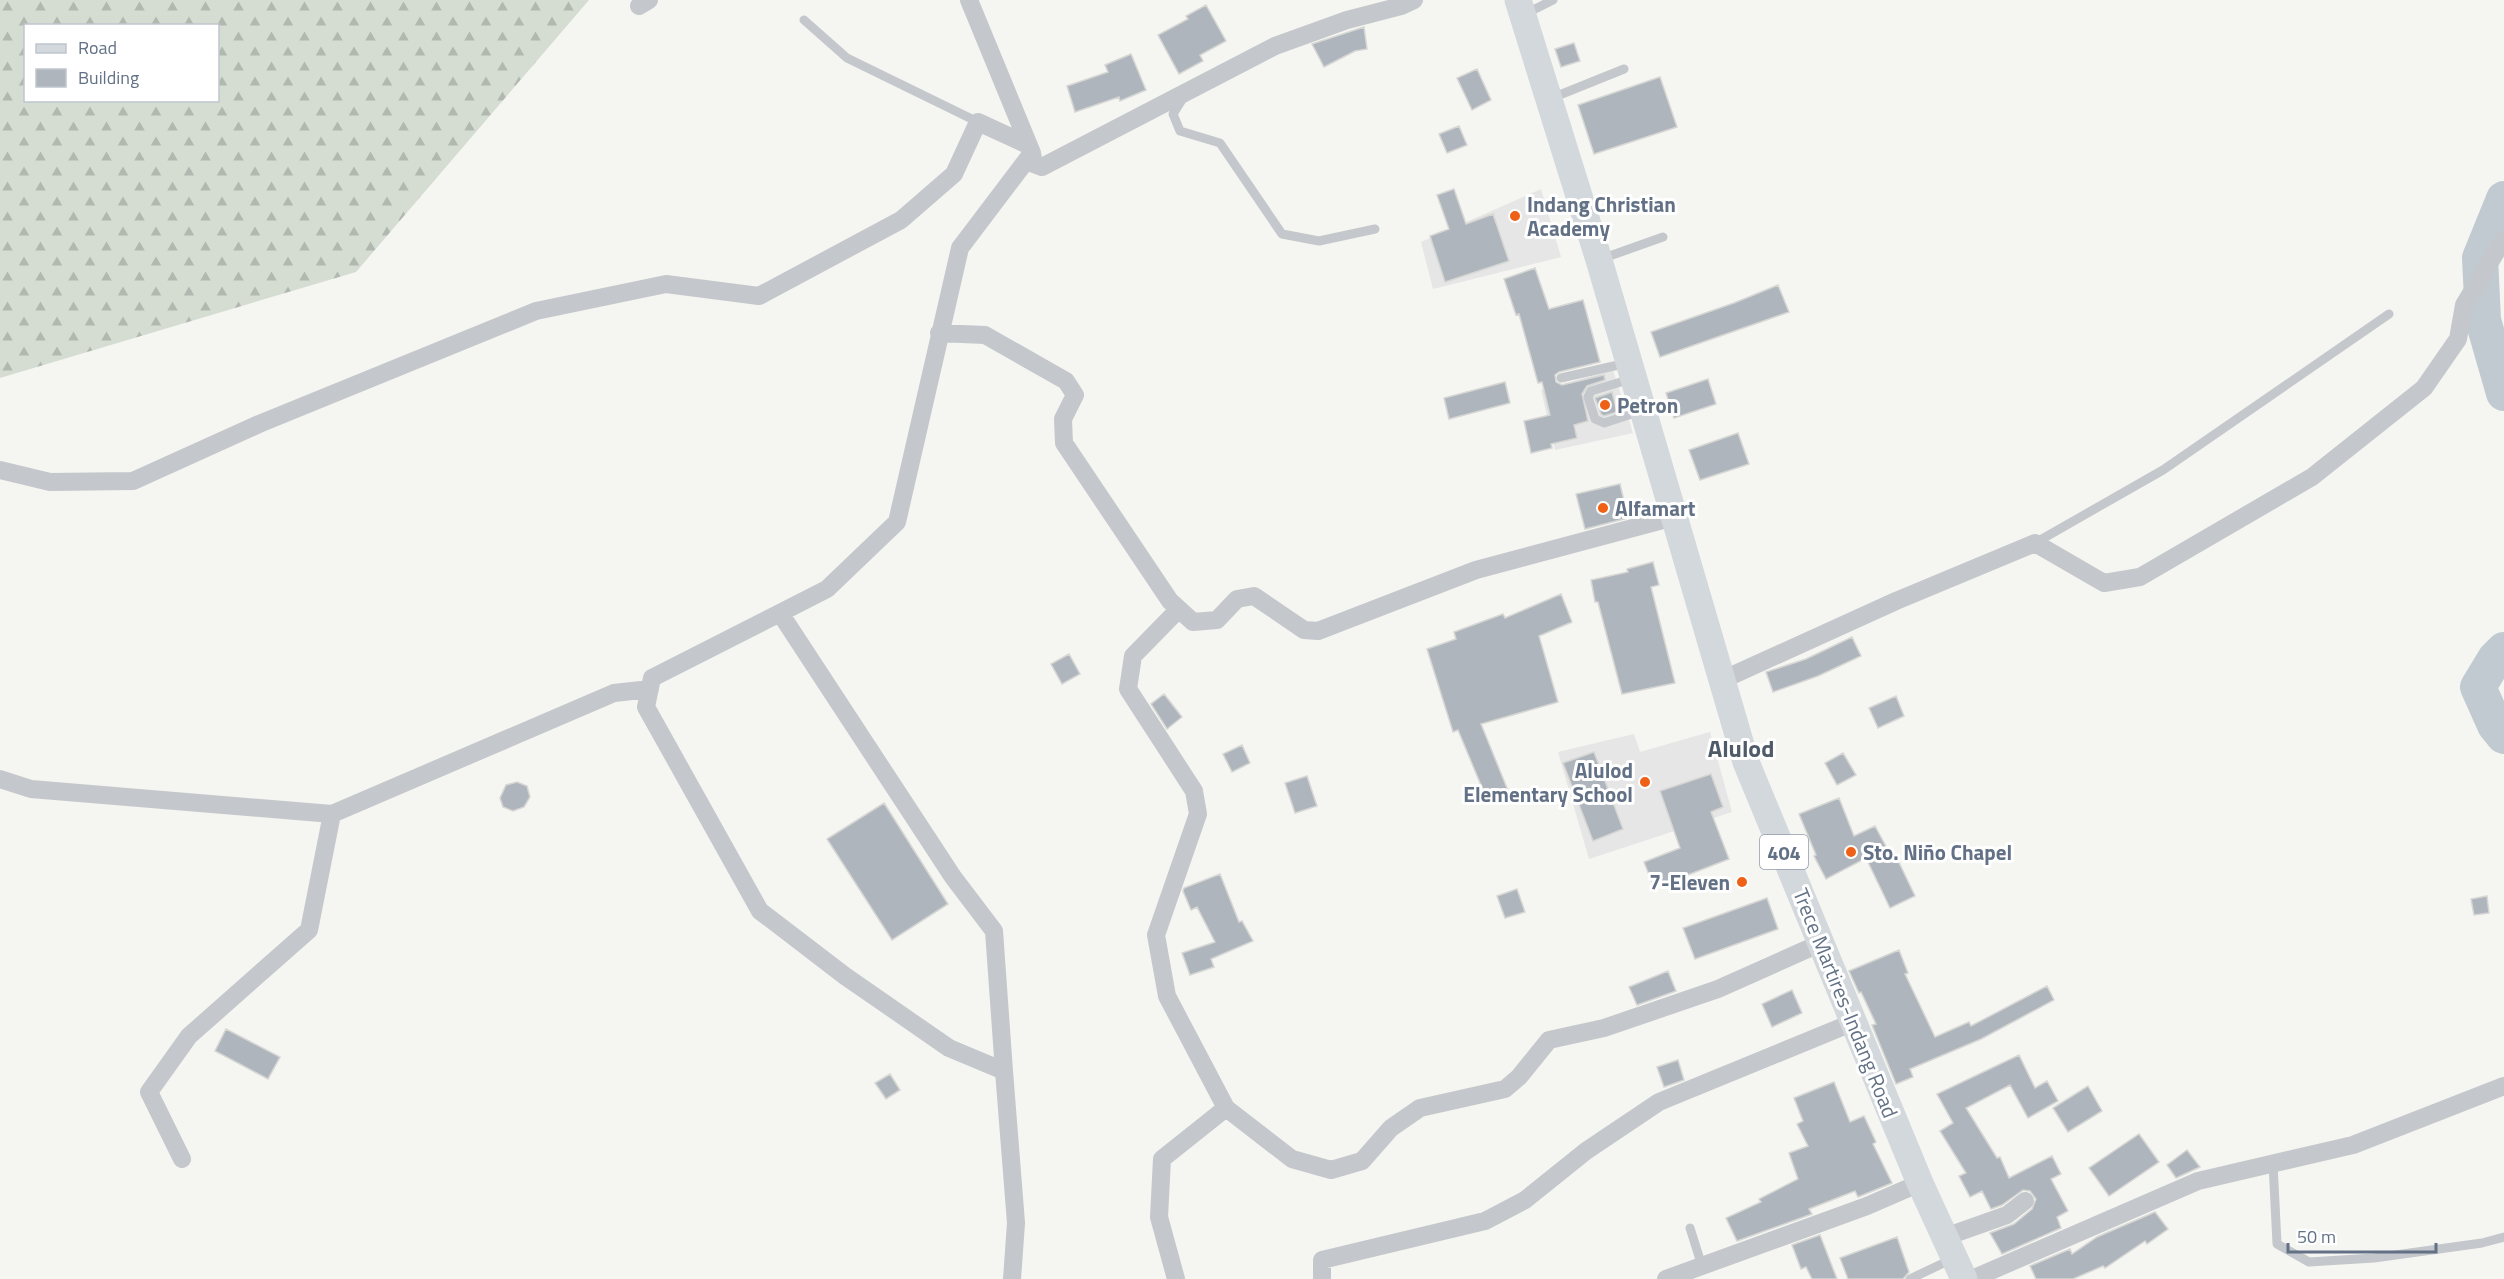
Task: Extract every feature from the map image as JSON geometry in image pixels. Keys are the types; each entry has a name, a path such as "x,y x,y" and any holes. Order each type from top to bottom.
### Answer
{"main road":[{"name":"Trece Martires-Indang Road","path":"1520,8 1599,260 1746,762 1920,1183 1954,1258"}],"street":[{"path":"969,0 1030,149 1034,164 1042,167 1275,46 1347,20 1401,6 1414,0"},
{"path":"0,470 50,482 133,481 259,424 536,311 666,284 759,296 901,220 954,174 978,122 1030,149"},
{"path":"1004,1071 949,1048 845,976 760,911 646,707 652,678 827,589 897,522 960,248 1030,149"},
{"path":"1722,681 1896,601 2035,543 2104,583 2140,577 2312,477 2424,388 2458,339 2464,304 2504,239"},
{"path":"939,333 985,335 1066,381 1075,395 1064,419 1064,443 1170,601 1193,622 1217,620 1237,599 1254,596 1304,630 1318,631 1476,570 1674,517"},
{"path":"1179,609 1133,656 1128,689 1194,791 1198,814 1156,936 1167,996 1226,1108 1292,1159 1331,1170 1362,1161 1391,1128 1420,1108 1505,1089 1519,1077 1549,1040 1604,1028 1718,989 1821,943"},
{"path":"780,613 953,878 994,931 1016,1223 1012,1279"},
{"path":"0,779 31,789 332,814 614,693 650,689"},
{"path":"182,1159 149,1092 189,1036 309,930 332,814"},
{"path":"1322,1279 1323,1260 1485,1221 1525,1200 1586,1151 1659,1102 1854,1022"},
{"path":"1972,1279 2198,1181 2353,1145 2504,1086"},
{"path":"1176,1279 1159,1217 1162,1159 1226,1108"},
{"path":"1666,1279 1867,1206 1920,1183"},
{"path":"1954,1258 2025,1201"}],"lane":[{"path":"1520,8 1553,0"},
{"path":"804,20 847,58 978,122"},
{"path":"1549,99 1624,69"},
{"path":"1188,91 1173,114 1180,131 1220,143 1282,234 1318,241 1375,229"},
{"path":"1599,260 1663,237"},
{"path":"2035,543 2163,470 2390,314"},
{"path":"1561,378 1631,370"},
{"path":"1631,370 1593,390 1588,397 1595,419 1601,423 1643,410"},
{"path":"2273,1163 2277,1244 2309,1262 2373,1258 2482,1243 2504,1237"},
{"path":"1690,1228 1702,1266"},
{"path":"1910,1279 1954,1258"}],"shaded area":[{"name":"Indang Christian Academy","path":"1541,189 1561,257 1433,289 1421,242"},
{"path":"1613,370 1633,433 1555,450 1541,390"},
{"name":"Alulod Elementary School","path":"1710,732 1732,812 1589,859 1558,752 1634,734 1640,752"}],"green space":[{"path":"0,0 589,0 356,272 0,378"}],"building":[{"path":"1206,5 1226,41 1200,55 1203,61 1179,74 1158,35 1188,19 1186,16"},
{"path":"1364,27 1367,49 1355,51 1324,67 1312,44"},
{"path":"1574,43 1580,61 1561,67 1555,49"},
{"path":"1131,54 1146,90 1120,101 1119,97 1075,112 1067,86 1108,72 1105,65"},
{"path":"1477,69 1491,100 1472,110 1457,78"},
{"path":"1660,77 1677,127 1594,154 1578,105"},
{"path":"1459,126 1467,145 1447,153 1439,134"},
{"path":"1454,189 1466,224 1493,214 1509,261 1445,282 1430,236 1449,229 1437,195"},
{"path":"1535,268 1549,309 1583,300 1600,362 1559,372 1555,375 1556,382 1562,385 1604,375 1605,380 1587,386 1582,394 1588,421 1574,425 1577,438 1551,444 1552,448 1531,453 1524,421 1550,415 1542,382 1538,383 1519,314 1516,315 1504,279"},
{"path":"1778,285 1789,312 1660,357 1651,332"},
{"path":"1708,379 1716,404 1674,418 1666,393"},
{"path":"1505,382 1510,403 1449,419 1444,398"},
{"name":"Petron","path":"1612,392 1617,412 1604,416 1595,398"},
{"path":"1738,433 1749,464 1700,480 1689,450"},
{"name":"Alfamart","path":"1620,484 1628,518 1585,529 1576,494"},
{"path":"1653,562 1659,585 1651,587 1675,683 1622,694 1598,602 1595,602 1591,580 1628,572 1627,569"},
{"path":"1561,594 1572,622 1539,636 1558,702 1481,724 1509,793 1488,802 1458,730 1453,732 1427,649 1456,639 1454,632 1503,614 1505,618"},
{"path":"1852,637 1861,656 1818,676 1773,692 1766,672 1806,659"},
{"path":"1069,654 1080,674 1062,684 1051,664"},
{"path":"1164,694 1182,717 1167,729 1151,704"},
{"path":"1896,696 1904,716 1878,728 1869,708"},
{"path":"1242,745 1250,763 1232,772 1223,754"},
{"path":"1594,752 1623,829 1593,841 1563,763"},
{"path":"1843,753 1856,775 1837,785 1825,763"},
{"path":"1711,774 1723,807 1711,812 1729,859 1654,888 1644,862 1680,848 1660,791"},
{"path":"1307,776 1317,806 1295,813 1285,783"},
{"path":"517,782 527,786 530,797 524,807 513,811 503,807 500,798 506,785"},
{"path":"1839,798 1854,836 1875,826 1889,852 1893,850 1915,896 1890,908 1866,858 1826,879 1814,856 1816,855 1799,814"},
{"path":"884,803 948,904 892,940 827,839"},
{"path":"1220,874 1239,922 1242,921 1253,941 1211,959 1214,967 1190,975 1182,953 1215,942 1197,907 1191,910 1183,891 1184,888"},
{"path":"1517,889 1525,912 1505,918 1497,896"},
{"path":"2487,896 2489,913 2474,915 2471,899"},
{"path":"1767,898 1778,929 1695,959 1683,928"},
{"path":"1899,950 1908,973 1905,974 1935,1037 1969,1022 1971,1026 2047,986 2054,1000 1981,1039 1910,1069 1913,1077 1896,1084 1872,1025 1876,1024 1849,971"},
{"path":"1668,971 1676,991 1637,1005 1629,987"},
{"path":"1792,990 1802,1013 1772,1027 1762,1004"},
{"path":"226,1029 280,1057 268,1079 215,1051"},
{"path":"2019,1055 2035,1088 2047,1081 2058,1101 2028,1118 2010,1085 1966,1108 1997,1158 2000,1157 2009,1178 2052,1156 2061,1174 2051,1179 2068,1211 2057,1217 2061,1228 2002,1254 1990,1233 2014,1224 2032,1209 2036,1199 2030,1191 2023,1190 2002,1205 1991,1209 1982,1191 1970,1197 1959,1176 1966,1173 1940,1131 1953,1123 1937,1094"},
{"path":"1678,1060 1684,1080 1664,1087 1657,1067"},
{"path":"890,1074 900,1090 886,1099 875,1083"},
{"path":"1834,1082 1850,1122 1864,1116 1876,1142 1873,1144 1892,1183 1858,1197 1855,1191 1809,1209 1812,1214 1737,1241 1726,1218 1761,1202 1759,1199 1798,1179 1789,1153 1808,1146 1797,1124 1803,1121 1794,1098"},
{"path":"2088,1086 2102,1111 2068,1132 2053,1108"},
{"path":"2139,1134 2159,1162 2109,1196 2089,1168"},
{"path":"2187,1150 2200,1167 2176,1178 2167,1165"},
{"path":"2155,1212 2168,1229 2147,1244 2145,1241 2105,1268 2103,1266 2073,1279 2036,1279 2030,1266 2070,1249 2072,1254 2097,1237"},
{"path":"1820,1235 1837,1279 1812,1279 1806,1267 1801,1269 1792,1245"},
{"path":"1897,1237 1909,1272 1903,1279 1848,1279 1840,1258"}],"waterway":[{"path":"2504,199 2480,258 2483,320 2504,393"},
{"path":"2504,650 2495,659 2478,687 2495,725 2504,736"}],"place":[{"name":"Indang Christian Academy","path":"1515,216"},
{"name":"Petron","path":"1605,405"},
{"name":"Alfamart","path":"1603,508"},
{"name":"Alulod Elementary School","path":"1645,782"},
{"name":"Sto. Niño Chapel","path":"1851,852"},
{"name":"7-Eleven","path":"1742,882"}],"district":[{"name":"Alulod","path":"1741,748"}]}
